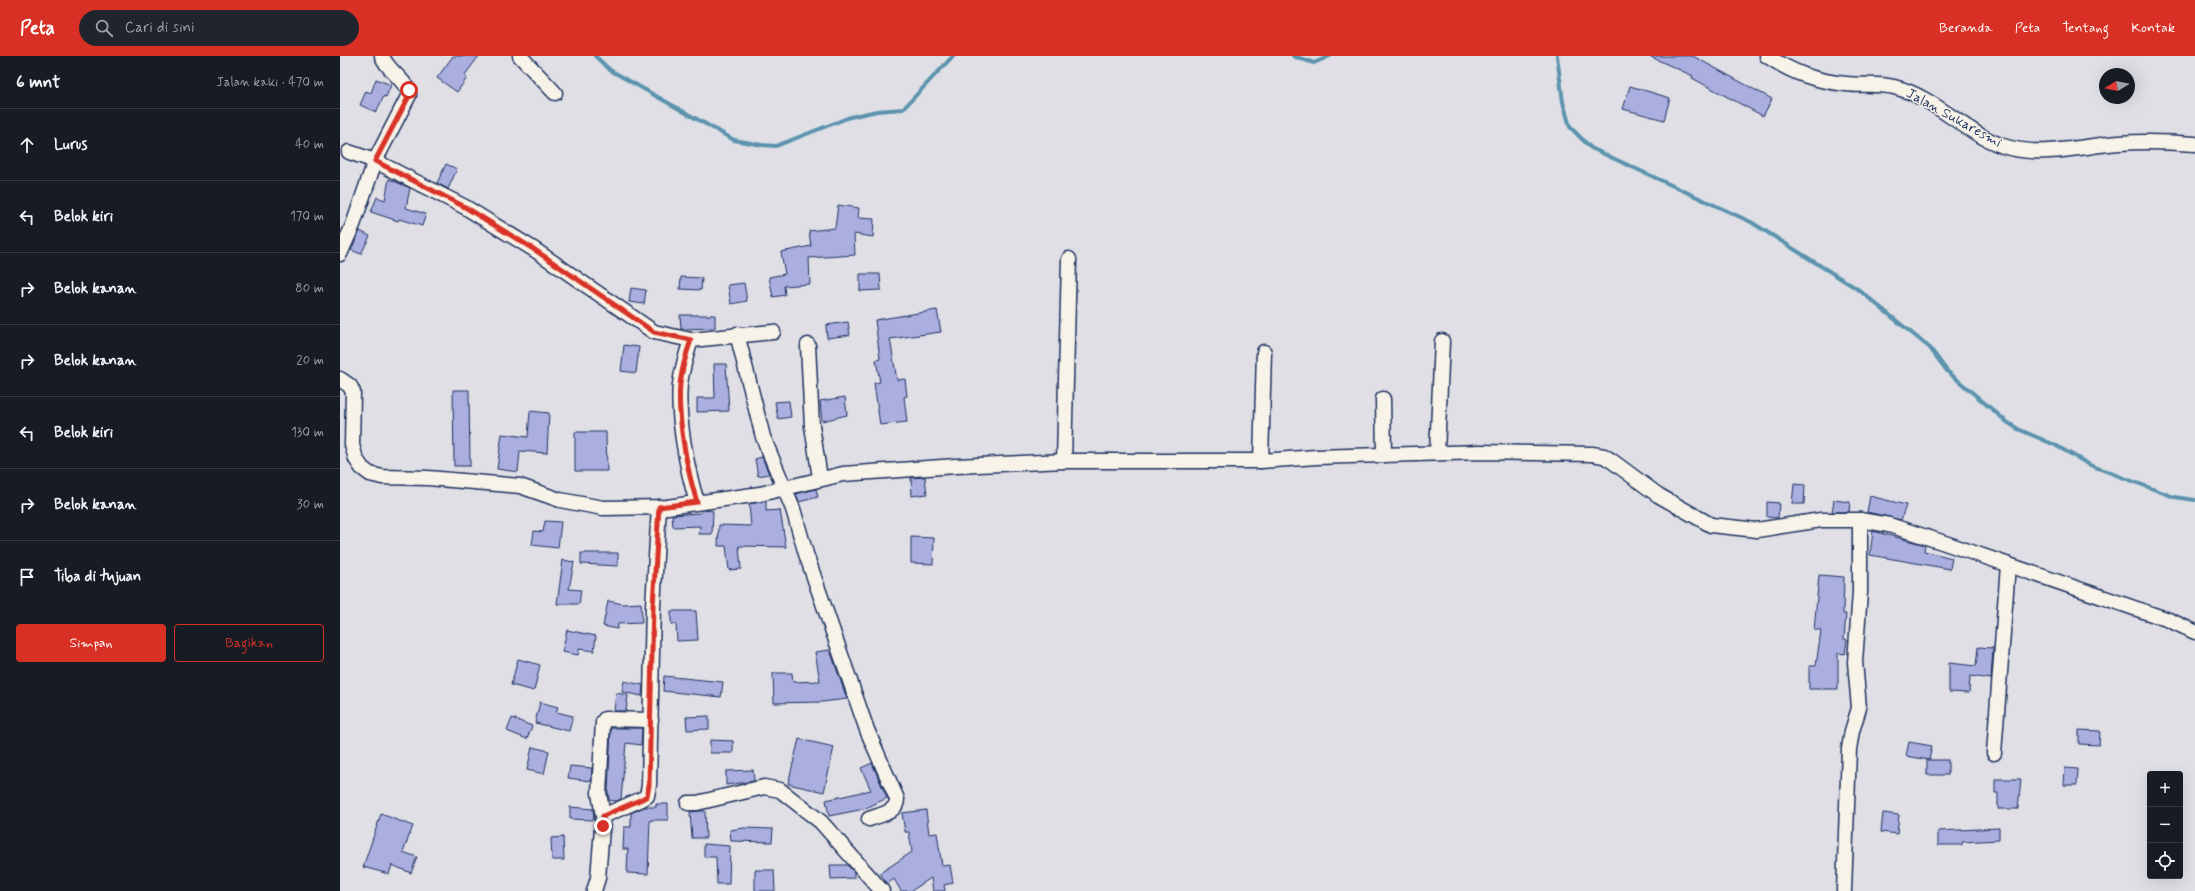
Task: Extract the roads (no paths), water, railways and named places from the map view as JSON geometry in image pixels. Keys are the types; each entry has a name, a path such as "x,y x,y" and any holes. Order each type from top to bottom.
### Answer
{"street":[{"path":"340,254 354,225 375,161 409,95 406,86 386,66 382,56"},
{"path":"520,56 555,94"},
{"name":"Jalan Sukaresmi","path":"1767,56 1806,78 1846,84 1892,87 1910,92 1931,103 1980,135 2002,145 2016,149 2052,151 2121,143 2195,144"},
{"path":"349,152 375,161 465,207 535,250 654,332 691,340 737,334 773,332"},
{"path":"1064,461 1069,259"},
{"path":"737,334 763,437 793,509 806,554 867,730 897,799 897,804 893,810 868,819"},
{"path":"691,340 684,363 680,386 688,475 697,502"},
{"path":"1437,453 1442,341"},
{"path":"808,345 812,426 820,478"},
{"path":"1261,461 1264,352"},
{"path":"340,379 350,386 353,392 352,445 356,459 362,468 370,474 382,478 428,478 520,486 560,500 603,508 659,507 760,494 820,478 843,474 956,466 1064,461 1261,461 1316,457 1384,456 1437,453 1576,453 1604,456 1664,499 1711,526 1757,530 1821,520 1860,520 1910,531 2169,620 2195,632"},
{"path":"1383,399 1384,456"},
{"path":"603,816 647,796 649,785 653,606 659,507"},
{"path":"1844,891 1849,749 1852,731 1859,708 1855,662 1860,592 1860,520"},
{"path":"1994,753 2008,565"},
{"path":"594,891 598,878 603,816 599,793 603,722 613,718 651,720"},
{"path":"688,803 711,800 764,787 780,790 821,822 882,891"}],"waterway":[{"path":"595,56 610,70 734,140 776,146 850,117 877,111 903,109 953,56"},
{"path":"1293,56 1314,63 1330,56"},
{"path":"1557,56 1563,102 1570,127 1591,148 1751,222 1859,290 1930,348 1947,371 2007,422 2018,429 2055,445 2090,465 2174,497 2195,500"}]}
